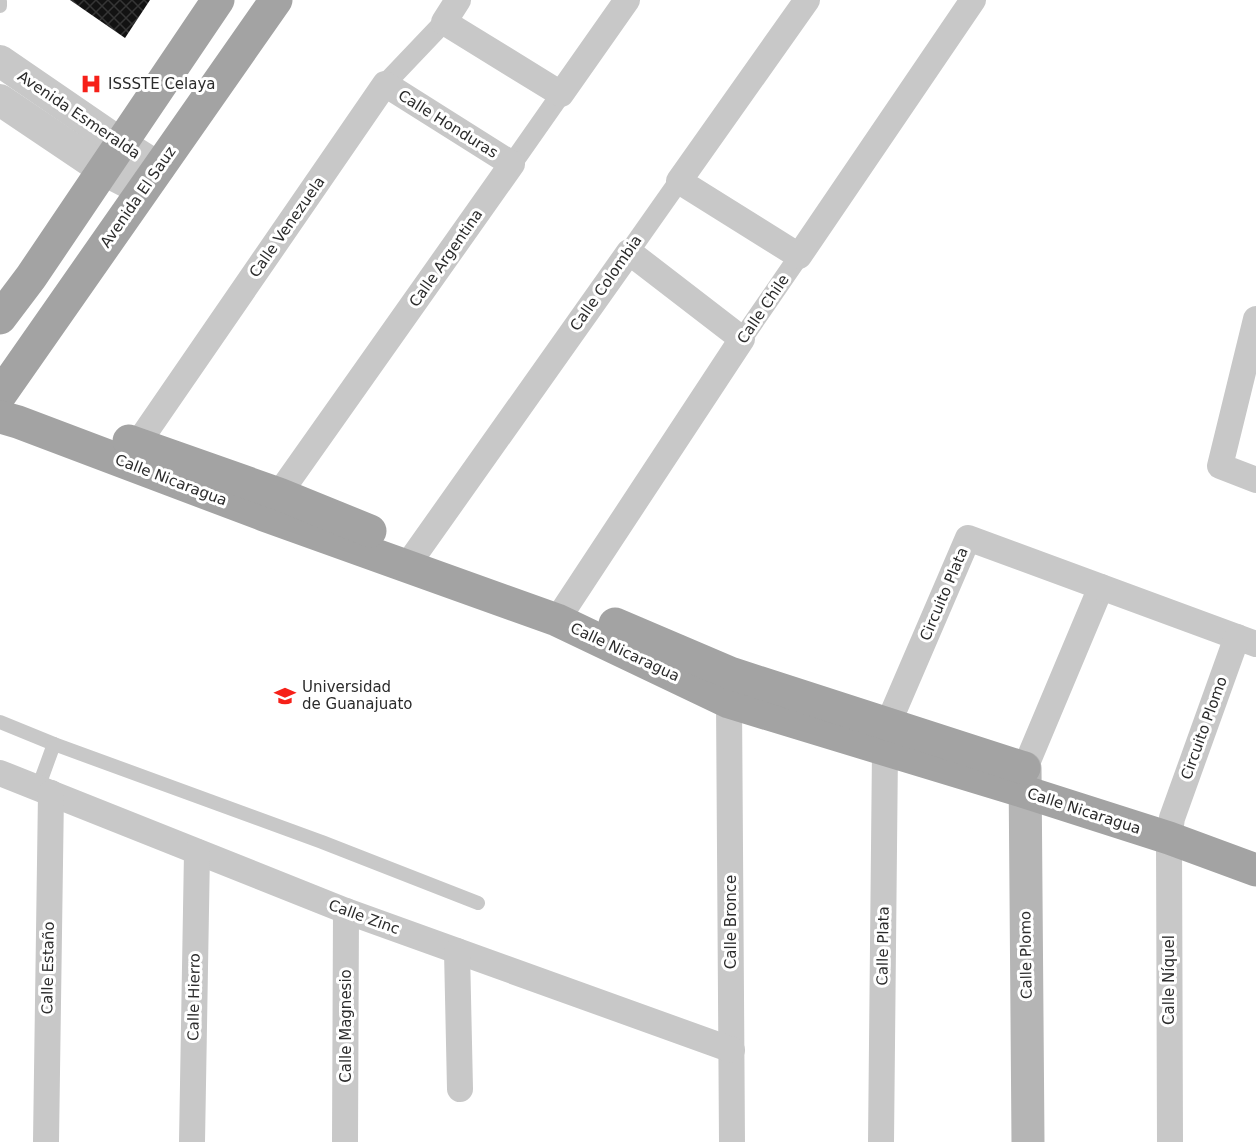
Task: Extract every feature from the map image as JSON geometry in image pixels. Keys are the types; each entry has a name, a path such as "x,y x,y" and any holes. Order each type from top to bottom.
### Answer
{"main road":[{"path":"0,318 31,277 218,0"},
{"name":"Avenida El Sauz","path":"0,397 276,0"},
{"name":"Calle Nicaragua","path":"0,397 134,454 411,558 730,673 886,737"},
{"name":"Calle Nicaragua","path":"0,417 134,454"},
{"name":"Calle Nicaragua","path":"562,612 729,702 886,737 1170,828 1256,847"},
{"name":"Calle Plomo","path":"1025,780 1028,1142"},
{"name":"Calle Nicaragua","path":"1170,828 1256,870"}],"street":[{"name":"Calle Venezuela","path":"134,454 385,84 444,22 458,0"},
{"name":"Calle Argentina","path":"272,505 627,0"},
{"name":"Calle Colombia","path":"411,558 807,0"},
{"name":"Calle Chile","path":"562,612 742,339 973,0"},
{"path":"444,22 561,94"},
{"name":"Avenida Esmeralda","path":"0,62 112,157"},
{"name":"Calle Honduras","path":"385,84 512,164"},
{"name":"Avenida Esmeralda","path":"0,100 151,179"},
{"path":"679,181 799,256"},
{"path":"629,252 742,339"},
{"path":"1256,319 1220,466 1256,480"},
{"name":"Circuito Plata","path":"886,737 968,538 1247,640"},
{"path":"1025,780 1101,587"},
{"name":"Circuito Plomo","path":"1170,828 1247,640"},
{"name":"Calle Bronce","path":"729,702 732,1142"},
{"name":"Calle Plata","path":"881,1142 886,737"},
{"name":"Calle Zinc","path":"0,773 346,911 732,1050"},
{"name":"Calle Estaño","path":"44,791 46,1142"},
{"name":"Calle Níquel","path":"1170,828 1170,1142"},
{"name":"Calle Hierro","path":"192,1142 197,852"},
{"name":"Calle Magnesio","path":"345,1142 346,911"},
{"path":"457,951 460,1089"}],"lane":[{"path":"0,722 322,842 478,903"},
{"path":"44,791 54,744"}],"building":[{"path":"70,0 150,0 125,38"}],"place":[{"name":"ISSSTE Celaya","path":"91,84"},
{"name":"Universidad de Guanajuato","path":"285,696"}]}
